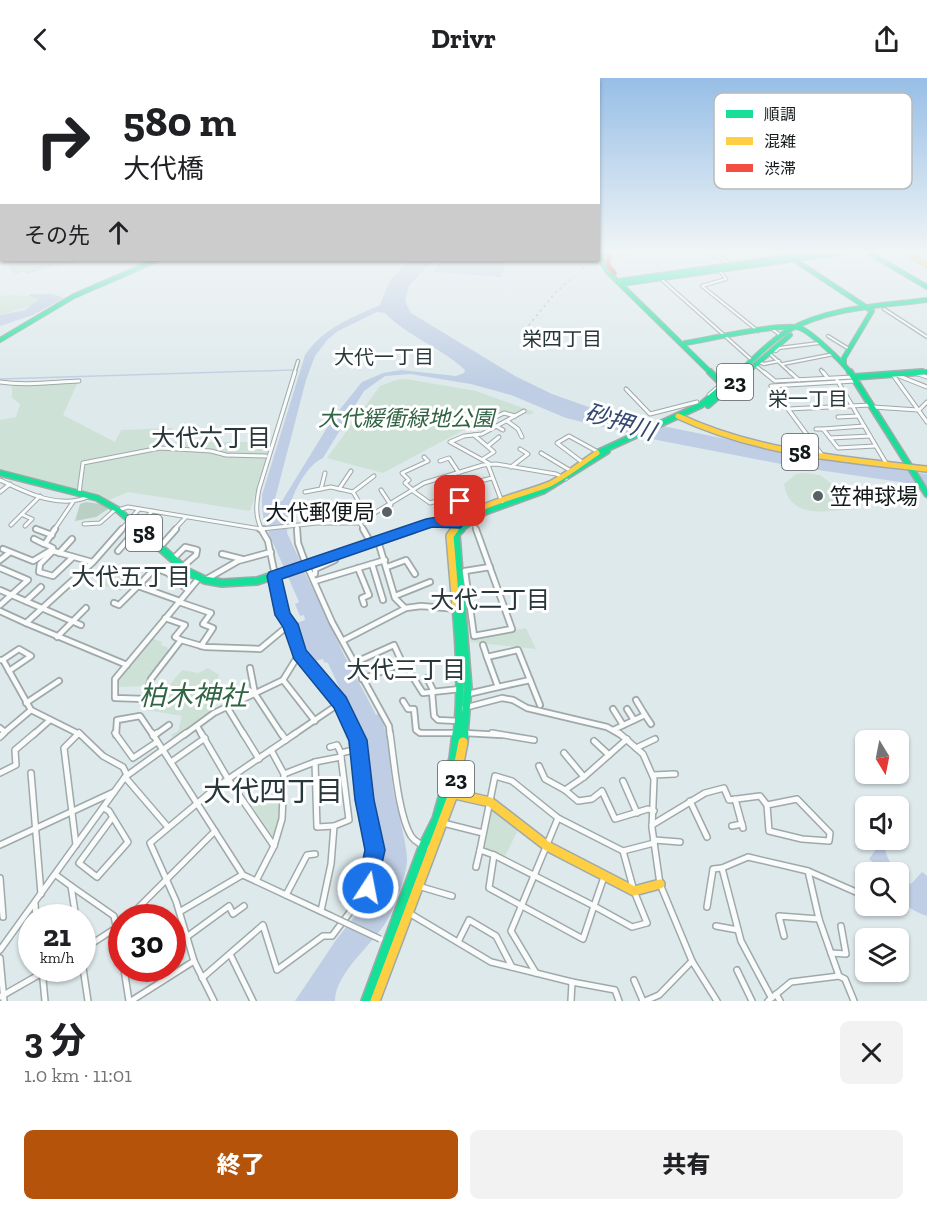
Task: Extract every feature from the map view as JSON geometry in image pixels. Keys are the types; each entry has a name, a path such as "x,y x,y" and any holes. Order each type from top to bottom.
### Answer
{"main road":[{"path":"0,340 74,296"},
{"path":"635,296 725,387"},
{"path":"840,358 849,349 871,310 848,296"},
{"name":"23","path":"871,310 927,301"},
{"name":"23","path":"756,362 777,339 797,328 871,310 927,301"},
{"path":"683,343 772,329 797,328 840,358 925,491"},
{"name":"23","path":"680,415 706,406 725,387 797,328"},
{"path":"855,379 927,372"},
{"name":"23","path":"461,733 459,721 467,694 450,536 470,516 564,478 598,452 661,425 725,387"},
{"name":"58","path":"680,415 709,431 822,455 927,469"},
{"name":"23","path":"470,516 536,495 633,437"},
{"name":"58","path":"0,475 90,496 118,509 181,567 202,579 239,584 284,573 434,522 443,521 458,526"},
{"name":"23","path":"366,1001 407,912 417,886 427,847 442,823 450,793 461,733 463,708 459,609 461,572 455,543 458,526"},
{"path":"450,793 490,802 547,846 634,891 660,884"},
{"name":"23","path":"375,1001 391,944 450,793"}],"street":[{"path":"680,296 747,358 756,362 764,364 840,358"},
{"path":"715,296 758,331"},
{"path":"884,309 927,337"},
{"path":"772,329 779,334 777,339"},
{"path":"828,336 849,349"},
{"path":"770,351 819,343"},
{"path":"770,351 799,380"},
{"path":"804,360 810,365"},
{"path":"202,978 263,926 277,970 323,936 332,936 368,888 375,850 364,800 358,740 351,721 340,703 299,654 290,624 283,615 271,552 257,519 257,495 298,361"},
{"path":"756,362 773,381 828,377 855,379"},
{"path":"821,370 828,377"},
{"path":"914,373 927,377"},
{"path":"894,374 927,387"},
{"path":"894,374 927,422"},
{"path":"822,455 771,386 855,379"},
{"path":"837,380 886,463"},
{"path":"0,382 20,385 36,381 79,381"},
{"path":"626,390 650,414 691,406"},
{"path":"680,415 691,406 711,396"},
{"path":"920,410 927,402"},
{"path":"788,409 872,406 927,412"},
{"path":"524,411 482,434 464,435 450,442 489,464 564,478"},
{"path":"481,424 504,413 515,416"},
{"path":"838,417 858,416"},
{"path":"507,421 518,429 522,437"},
{"path":"496,426 503,430"},
{"path":"816,429 864,426"},
{"path":"823,429 838,448 875,446"},
{"path":"473,435 494,452 482,460"},
{"path":"582,462 557,443 569,436 598,452"},
{"path":"830,438 870,436"},
{"path":"488,446 499,437"},
{"path":"79,493 83,464 160,448 211,451 226,455 266,456"},
{"path":"511,467 528,454 520,449"},
{"path":"541,453 571,471"},
{"path":"424,457 428,461 402,473 409,480 405,483 430,503 456,495"},
{"path":"440,461 449,458 459,473"},
{"path":"84,524 100,523 118,509 125,507 261,529 325,523 359,523 424,483 489,464"},
{"path":"489,464 502,502"},
{"path":"339,489 351,471"},
{"path":"321,489 325,473"},
{"path":"0,475 9,484 40,496 73,502 90,496"},
{"path":"353,492 374,476"},
{"path":"471,491 476,489 476,482 492,478"},
{"path":"0,492 9,484"},
{"path":"448,486 470,516 490,567 512,629 474,636 461,572 490,567"},
{"path":"305,492 331,487 353,492 362,507 359,523"},
{"path":"381,490 391,505"},
{"path":"11,525 40,496"},
{"path":"438,500 444,509"},
{"path":"45,544 53,535 52,530 73,502"},
{"path":"325,523 331,504"},
{"path":"26,622 93,562 140,509"},
{"path":"118,551 152,511"},
{"path":"23,515 32,519 24,526"},
{"path":"160,547 186,517"},
{"path":"359,523 375,541 385,560 395,596 405,608"},
{"path":"295,527 306,565 332,622 344,640 362,679 389,726 404,813 411,835 427,847"},
{"path":"36,529 53,535"},
{"path":"34,539 59,553 93,562"},
{"path":"59,553 72,539"},
{"path":"173,559 185,547 197,550 196,555 181,567"},
{"path":"3,549 33,561 53,550"},
{"path":"53,550 40,564 39,572 53,576 73,557"},
{"path":"0,560 10,552"},
{"path":"181,640 151,679 145,699 115,698 115,679 188,590 202,579 243,559 271,552"},
{"path":"222,554 243,559"},
{"path":"312,575 315,569 335,560 333,556"},
{"path":"315,581 385,560"},
{"path":"387,567 406,560 415,574"},
{"path":"372,564 383,600"},
{"path":"0,568 28,580 0,605"},
{"path":"114,603 119,605 155,568 168,573 188,590"},
{"path":"358,568 369,595 362,598 364,604"},
{"path":"395,596 430,582"},
{"path":"138,586 211,613 203,624 213,628 201,646"},
{"path":"26,601 42,588"},
{"path":"0,590 81,625"},
{"path":"344,640 405,608 421,606 459,609"},
{"path":"57,637 86,608"},
{"path":"0,611 127,665"},
{"path":"165,618 185,625 175,637 181,640 201,646 260,649 290,624"},
{"path":"356,663 394,645 400,658"},
{"path":"483,645 498,688"},
{"path":"9,671 31,656 19,649 2,660 31,710 80,733 103,756 123,767 126,776 167,826"},
{"path":"487,657 518,650 540,705"},
{"path":"34,904 126,776 214,713 283,680 299,654"},
{"path":"362,679 404,663 423,693 461,689"},
{"path":"250,668 255,694 286,740"},
{"path":"427,678 433,692 434,716 438,720 459,721"},
{"path":"283,680 315,721"},
{"path":"467,694 530,680"},
{"path":"26,703 59,681"},
{"path":"463,708 502,698 513,700 527,708 593,723 613,730 636,748 650,766 653,775 652,825 660,884 692,961 717,1001"},
{"path":"636,700 651,724"},
{"path":"403,701 408,709 414,709 416,730 420,733 491,733 534,740"},
{"path":"178,904 169,879 150,843 167,826 228,779 340,703"},
{"path":"227,707 259,759"},
{"path":"613,709 623,725"},
{"path":"627,709 634,720"},
{"path":"0,737 31,710"},
{"path":"613,730 645,715"},
{"path":"169,725 155,739 133,758 115,732 117,720 140,716 155,739 164,750 243,875 391,944"},
{"path":"0,773 16,765 15,750 50,720"},
{"path":"284,774 353,750 351,721"},
{"path":"197,726 228,779 274,846"},
{"path":"0,728 5,732"},
{"path":"76,847 64,748 80,733"},
{"path":"171,762 206,738"},
{"path":"565,790 584,777 627,739"},
{"path":"636,748 655,739"},
{"path":"594,741 609,755"},
{"path":"315,762 317,826 334,826 349,820 341,755 337,745 330,747"},
{"path":"256,881 274,846 282,819 284,774 271,750"},
{"path":"564,753 584,777"},
{"path":"539,766 545,779 565,790 578,801 592,799 602,791 615,819 648,810 654,811"},
{"path":"31,773 41,894"},
{"path":"653,775 675,774"},
{"path":"476,867 495,776 512,780 534,801 558,818 623,851 654,841 680,842"},
{"path":"623,781 637,813"},
{"path":"652,825 705,793 724,788 729,800 760,796 767,805 770,831 802,840 829,841 830,833 797,800 767,805"},
{"path":"0,845 114,792"},
{"path":"732,826 743,826 735,799"},
{"path":"690,801 707,837"},
{"path":"104,808 112,818 128,842 97,877 79,863 112,818"},
{"path":"537,974 511,931 558,818"},
{"path":"442,823 483,833"},
{"path":"321,911 331,864 334,826"},
{"path":"143,904 215,831"},
{"path":"480,850 534,874 632,927 647,923 634,891 623,851"},
{"path":"286,894 307,855 315,854"},
{"path":"495,855 489,888 583,939 604,876"},
{"path":"707,907 713,869 737,864 748,857 808,871 855,892"},
{"path":"722,868 738,930 754,969 772,997 780,1001"},
{"path":"808,871 819,919 839,976"},
{"path":"56,875 108,911"},
{"path":"186,908 243,875"},
{"path":"0,878 3,917"},
{"path":"71,886 74,904"},
{"path":"417,886 452,896"},
{"path":"188,936 229,906 233,914 244,906"},
{"path":"407,912 491,962 615,990 619,1001"},
{"path":"784,936 779,916 819,919"},
{"path":"458,942 469,920 496,936 513,968"},
{"path":"0,950 18,926"},
{"path":"716,926 738,930"},
{"path":"831,953 846,954 841,926"},
{"path":"186,929 194,962 214,1001"},
{"path":"230,954 253,1001"},
{"path":"0,958 2,998"},
{"path":"634,980 644,1001 659,995 692,961"},
{"path":"126,982 130,1001 194,962"},
{"path":"737,970 752,1001"},
{"path":"772,997 791,982 839,976 845,978 854,1001"},
{"path":"2,998 27,982"},
{"path":"45,982 45,1001"},
{"path":"85,982 88,1001"},
{"path":"571,1001 572,982"}],"green space":[{"path":"0,296 39,299 31,306 0,315"},
{"name":"大代緩衝緑地公園","path":"406,379 476,391 534,412 530,415 521,412 515,415 499,411 383,473 327,458 380,386"},
{"name":"大代緩衝緑地公園","path":"78,382 63,415 115,442 121,430 173,428 169,436 159,437 157,442 269,442 269,453 250,511 128,492 109,500 99,494 0,470 0,420 16,417 20,404 12,398 12,386"},
{"name":"笠神球場","path":"796,474 820,475 855,502 854,508 812,511 794,504 784,484"},
{"path":"86,502 101,504 108,509 96,517 75,521 80,504"},
{"path":"135,575 129,582 135,584 131,588 125,586 120,591 105,586 107,576"},
{"path":"526,628 536,649 471,642 470,638"},
{"path":"151,638 162,642 161,645 167,647 169,652 145,686 117,687 118,679"},
{"name":"柏木神社","path":"208,668 219,675 214,690 216,699 214,713 176,742 171,735 178,731 182,716 146,710 182,670 198,673"},
{"path":"280,787 279,828 274,838 253,807"},
{"path":"491,808 519,828 505,856 485,850 483,846"}],"water":[{"path":"28,296 64,298 33,315 0,326 0,315 25,310 39,299"},
{"name":"砂押川","path":"384,296 406,296 405,301 411,313 515,376 552,394 614,416 823,459 927,474 927,486 791,466 657,440 566,418 511,395 471,384 410,374 385,376 364,391 323,458 313,465 300,482 291,504 287,533 344,655 376,714 379,713 386,735 407,861 402,884 389,916 341,980 335,1001 295,1001 336,940 366,902 374,885 380,848 366,782 362,736 328,663 323,659 315,661 309,656 297,623 305,620 304,615 300,616 295,604 299,602 264,522 262,495 305,355 329,331 348,319 380,305","holes":["377,312 385,313 456,362 465,370 464,373 456,376 401,370 383,373 362,382 333,418 282,501 274,503 306,380 315,356 328,339 338,331"]},
{"path":"876,850 885,850 891,862 873,862 869,859"},
{"path":"922,872 927,876 927,916 909,907 909,882 911,884"}],"pier":[{"path":"303,569 308,569 335,631 379,713 376,715"}],"waterway":[{"path":"0,379 292,370"}],"railway":[{"path":"525,330 553,296"}],"traffic: fast":[{"path":"0,340 74,296"},
{"path":"633,296 726,388"},
{"path":"844,363 844,358 872,311 849,296"},
{"path":"597,453 622,439 701,405 721,391 773,341 790,330 827,315 867,307 927,300"},
{"path":"685,343 782,327 800,328 844,363 927,494"},
{"path":"708,405 790,335"},
{"path":"854,377 927,372"},
{"path":"463,742 468,688 456,534 474,517 543,491 607,451"},
{"path":"0,473 97,498 118,510 188,572 205,580 222,583 257,581 431,523 443,521 456,525"},
{"path":"366,1001 424,845 437,819 454,758 460,706 460,656 456,607"}],"traffic: slow":[{"path":"678,416 704,428 766,446 832,458 927,469"},
{"path":"456,607 450,536 457,525 480,509 551,483 597,453"},
{"path":"375,1001 453,794 463,742"},
{"path":"446,792 490,802 547,846 634,891 660,884"}],"place":[{"name":"笠神球場","path":"818,496"},
{"name":"大代郵便局","path":"387,512"}],"district":[{"name":"栄四丁目","path":"562,339"},
{"name":"大代一丁目","path":"384,357"},
{"name":"栄一丁目","path":"808,399"},
{"name":"大代六丁目","path":"211,438"},
{"name":"大代五丁目","path":"131,577"},
{"name":"大代二丁目","path":"490,600"},
{"name":"大代三丁目","path":"406,670"},
{"name":"大代四丁目","path":"273,791"}],"route":[{"path":"368,888 375,850 364,800 358,740 351,721 340,703 299,654 295,636 283,615 274,576 431,523 443,521 455,525 469,514 461,506 460,501"}]}
